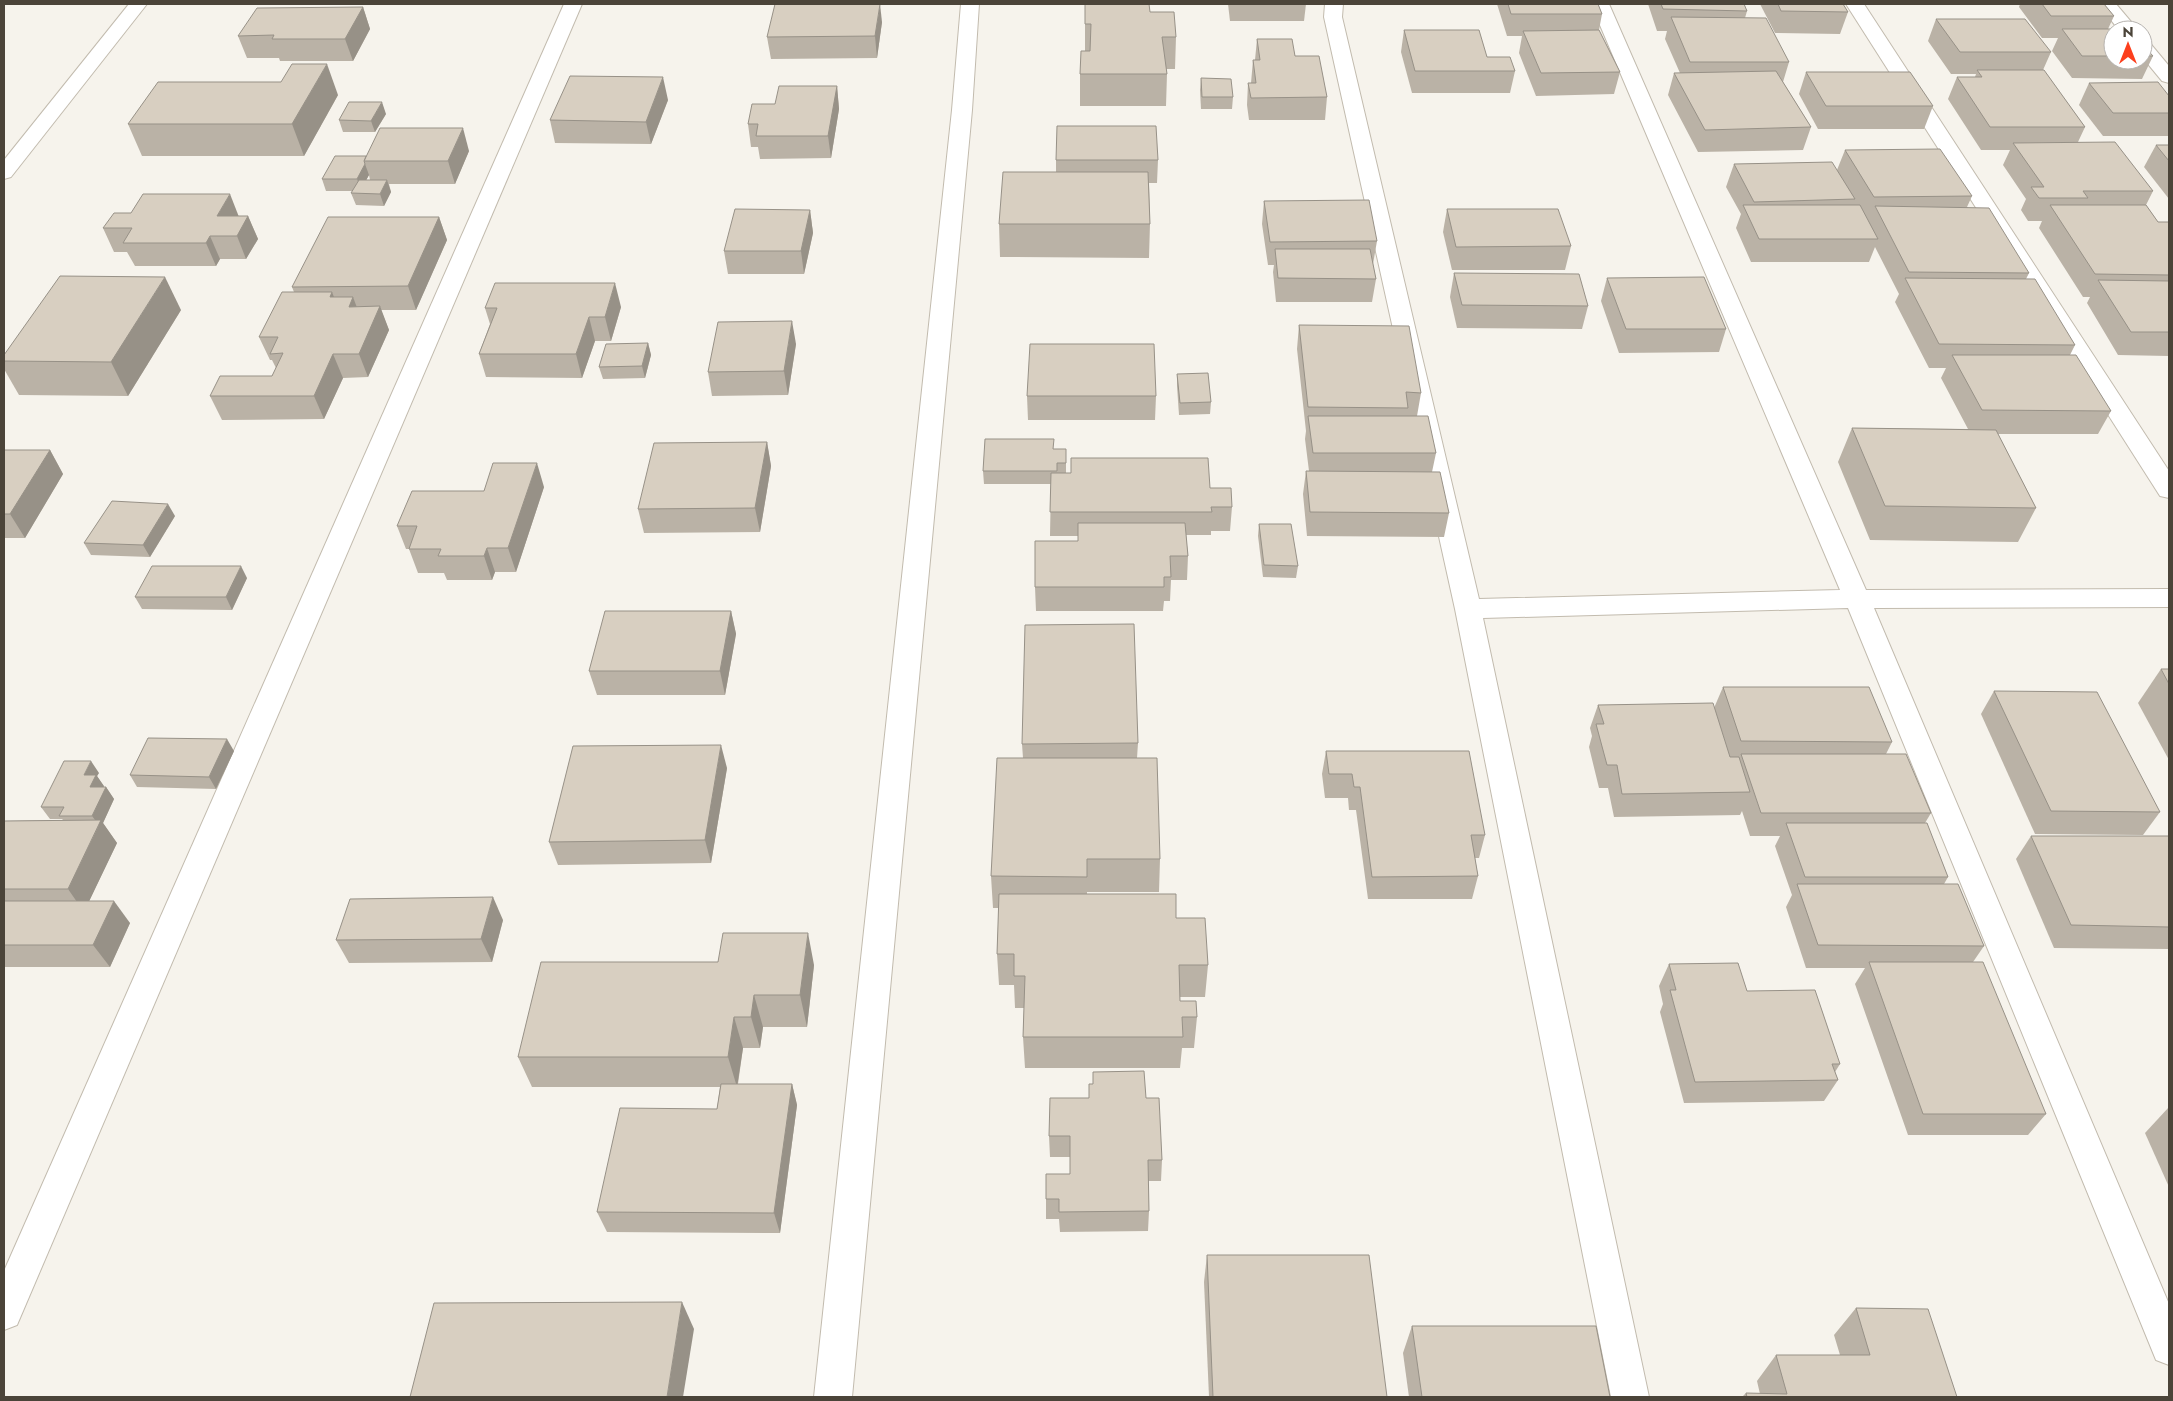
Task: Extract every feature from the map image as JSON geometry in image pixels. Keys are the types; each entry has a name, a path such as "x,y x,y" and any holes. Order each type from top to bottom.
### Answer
{"street":[{"path":"4,173 138,4"},
{"path":"4,1312 574,4"},
{"path":"833,1397 958,150 970,4"},
{"path":"1334,4 1333,17 1468,609 1630,1397"},
{"path":"1600,4 1857,599 2169,1347"},
{"path":"1855,4 2169,490"},
{"path":"2107,4 2121,20"},
{"path":"2153,58 2169,77"},
{"path":"1468,609 1857,599 2169,598"}],"building":[{"path":"775,4 880,4 875,36 767,37"},
{"path":"1085,4 1149,4 1150,12 1174,12 1176,37 1162,37 1167,74 1080,74 1081,51 1090,51 1091,24 1085,24"},
{"path":"1508,4 1598,4 1602,14 1511,14"},
{"path":"1661,4 1744,4 1747,11 1663,9"},
{"path":"1778,4 1843,4 1848,12 1781,11"},
{"path":"2042,4 2104,4 2114,16 2051,16"},
{"path":"363,7 345,39 272,39 274,35 238,36 257,8"},
{"path":"1671,17 1766,18 1789,62 1690,62"},
{"path":"1936,19 2025,19 2051,52 1960,52"},
{"path":"2062,29 2103,29 2103,56 2082,56"},
{"path":"1404,30 1479,30 1487,57 1510,57 1515,71 1415,71"},
{"path":"1599,30 1620,72 1541,73 1523,31"},
{"path":"1257,39 1292,39 1295,56 1319,56 1327,97 1251,98 1248,83 1256,83 1253,60 1260,60"},
{"path":"292,64 327,64 292,124 128,124 158,82 281,82"},
{"path":"1977,70 2044,70 2085,127 1990,127 1957,77 1982,77"},
{"path":"1776,71 1811,127 1705,130 1674,73"},
{"path":"1806,72 1910,72 1933,106 1826,106"},
{"path":"570,76 663,77 646,122 550,120"},
{"path":"1201,78 1231,79 1233,97 1202,97"},
{"path":"2158,82 2169,96 2169,113 2113,113 2089,83"},
{"path":"779,86 837,86 828,136 756,136 758,124 748,124 752,104 775,104"},
{"path":"349,102 382,102 371,121 339,120"},
{"path":"1057,126 1156,126 1158,160 1056,160"},
{"path":"380,128 463,128 448,161 364,161"},
{"path":"2115,142 2153,191 2083,191 2088,198 2039,198 2031,187 2044,187 2013,143"},
{"path":"2156,145 2169,145 2169,161"},
{"path":"1940,149 1972,196 1874,197 1845,150"},
{"path":"335,156 366,156 365,164 357,179 322,179"},
{"path":"1832,162 1855,199 1754,202 1734,164"},
{"path":"1003,172 1148,172 1150,224 999,224"},
{"path":"359,180 387,180 380,194 351,193"},
{"path":"143,194 230,194 217,216 248,216 237,236 210,236 206,243 123,243 132,228 103,228 114,213 131,213"},
{"path":"1369,200 1377,241 1270,242 1264,201"},
{"path":"1743,205 1860,205 1878,239 1759,239"},
{"path":"2050,205 2146,205 2158,222 2169,222 2169,275 2095,274"},
{"path":"1875,206 1989,208 2029,273 1909,272"},
{"path":"735,209 810,210 801,251 724,251"},
{"path":"1447,209 1558,209 1571,246 1456,247"},
{"path":"328,217 439,217 408,286 292,287"},
{"path":"1275,249 1370,249 1376,279 1278,278"},
{"path":"1454,273 1579,274 1588,306 1462,305"},
{"path":"60,276 165,277 111,362 4,361 4,355"},
{"path":"1704,277 1726,329 1626,329 1607,278"},
{"path":"1905,278 2035,279 2075,345 1939,344"},
{"path":"2098,280 2169,281 2169,332 2131,332"},
{"path":"495,283 615,283 605,317 589,317 576,354 479,354 497,308 485,308"},
{"path":"282,292 332,292 330,297 353,297 349,307 380,306 359,354 333,354 314,396 210,396 220,376 272,376 283,353 270,354 278,337 259,337"},
{"path":"792,321 784,371 708,372 718,322"},
{"path":"1299,325 1409,326 1421,393 1406,392 1408,408 1308,407"},
{"path":"648,343 642,366 599,367 606,344"},
{"path":"1030,344 1154,344 1156,396 1027,396"},
{"path":"1952,355 2076,355 2111,411 1982,410"},
{"path":"1208,373 1211,402 1180,403 1177,374"},
{"path":"1308,416 1428,416 1436,453 1313,453"},
{"path":"1852,428 1996,430 2036,508 1885,506"},
{"path":"985,439 1054,439 1053,449 1066,449 1066,463 1057,463 1057,471 983,471"},
{"path":"767,442 755,508 638,509 654,443"},
{"path":"4,450 50,450 10,514 4,514"},
{"path":"1071,458 1208,458 1210,488 1231,488 1232,507 1211,507 1212,512 1050,512 1051,473 1071,473"},
{"path":"493,463 537,463 508,548 487,548 484,556 438,556 441,549 409,549 417,526 397,526 412,491 484,491"},
{"path":"1306,471 1440,472 1449,513 1310,512"},
{"path":"112,501 168,504 143,545 84,543"},
{"path":"1078,523 1185,523 1188,556 1170,556 1171,577 1164,577 1164,587 1035,587 1035,541 1078,541"},
{"path":"1259,524 1291,524 1298,566 1264,565"},
{"path":"152,566 241,566 226,597 135,597"},
{"path":"605,611 731,611 720,671 589,671"},
{"path":"1134,624 1138,743 1022,744 1025,625"},
{"path":"2161,669 2169,669 2169,684"},
{"path":"1723,687 1869,687 1892,742 1741,741"},
{"path":"1994,691 2097,692 2160,812 2051,811"},
{"path":"1713,703 1730,757 1739,757 1750,792 1622,794 1617,765 1607,765 1596,724 1604,724 1598,705"},
{"path":"148,738 227,739 209,777 130,775"},
{"path":"721,745 705,840 549,842 573,746"},
{"path":"1326,751 1469,751 1485,835 1471,835 1478,876 1372,877 1360,787 1354,787 1352,774 1329,774"},
{"path":"1741,754 1906,754 1931,813 1761,813"},
{"path":"997,758 1157,758 1160,859 1087,859 1087,877 991,876"},
{"path":"64,761 91,761 84,775 96,775 90,787 106,787 92,816 59,816 64,807 41,807"},
{"path":"101,820 68,889 4,889 4,821"},
{"path":"1786,823 1927,823 1948,877 1805,877"},
{"path":"2031,836 2169,836 2169,927 2071,925"},
{"path":"1797,884 1958,884 1984,946 1818,945"},
{"path":"999,894 1176,894 1176,918 1205,918 1208,965 1179,965 1180,1001 1196,1001 1197,1017 1182,1017 1183,1037 1023,1037 1025,976 1014,976 1014,954 997,954"},
{"path":"493,897 481,939 336,940 350,899"},
{"path":"4,901 114,901 93,945 4,945"},
{"path":"723,933 808,933 800,995 754,995 751,1017 734,1017 728,1057 518,1057 541,962 718,962"},
{"path":"1869,962 1983,962 2046,1114 1923,1114"},
{"path":"1738,963 1747,991 1815,990 1840,1064 1832,1064 1838,1080 1695,1082 1670,990 1676,990 1669,964"},
{"path":"1144,1071 1146,1098 1159,1098 1162,1160 1148,1160 1149,1211 1059,1212 1059,1199 1046,1199 1046,1174 1070,1174 1070,1136 1049,1136 1050,1098 1089,1098 1089,1084 1093,1084 1093,1072"},
{"path":"721,1084 792,1084 774,1213 597,1212 620,1108 717,1109"},
{"path":"1207,1255 1369,1255 1387,1397 1213,1397"},
{"path":"682,1302 667,1397 410,1397 434,1303"},
{"path":"1856,1308 1928,1309 1957,1397 1747,1397 1746,1393 1787,1394 1776,1355 1870,1355"},
{"path":"1412,1326 1596,1326 1610,1397 1422,1397"}]}
